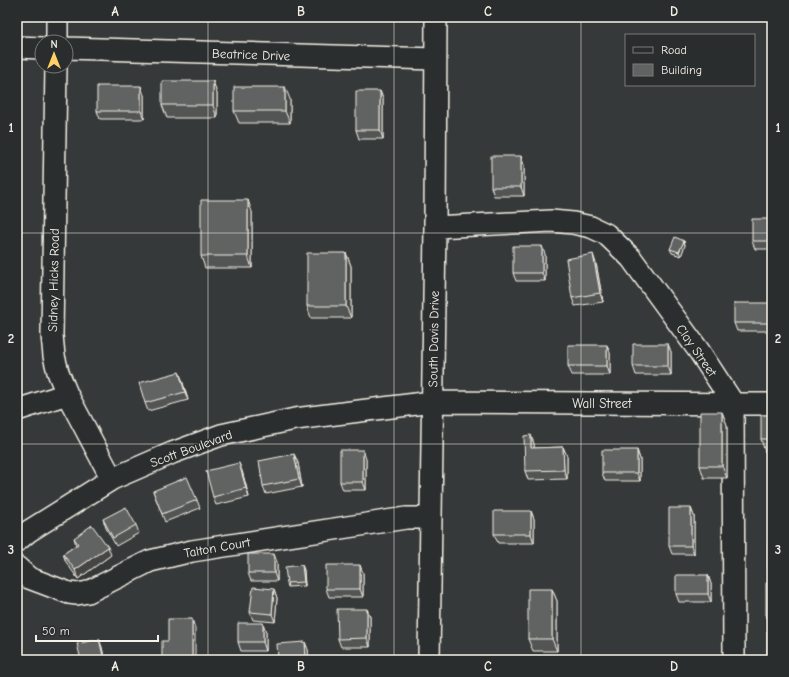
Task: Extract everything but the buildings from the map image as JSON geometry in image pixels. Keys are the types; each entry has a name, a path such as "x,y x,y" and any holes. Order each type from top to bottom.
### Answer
{"street":[{"path":"57,17 57,34"},
{"name":"South Davis Drive","path":"429,660 435,227 436,17"},
{"path":"17,47 34,48"},
{"name":"Beatrice Drive","path":"74,48 435,59"},
{"name":"Sidney Hicks Road","path":"56,74 52,335 54,356 58,372 67,394 112,479"},
{"name":"Clay Street","path":"435,227 551,221 573,223 591,227 606,234 631,258 699,351 733,404"},
{"path":"17,410 67,394"},
{"name":"Wall Street","path":"432,402 772,404"},
{"name":"Scott Boulevard","path":"17,541 29,531 112,479 172,453 225,434 295,419 432,402"},
{"path":"733,404 734,660"},
{"name":"Talton Court","path":"17,567 29,578 69,593 77,594 88,592 150,561 192,551 406,518 431,518"}]}
